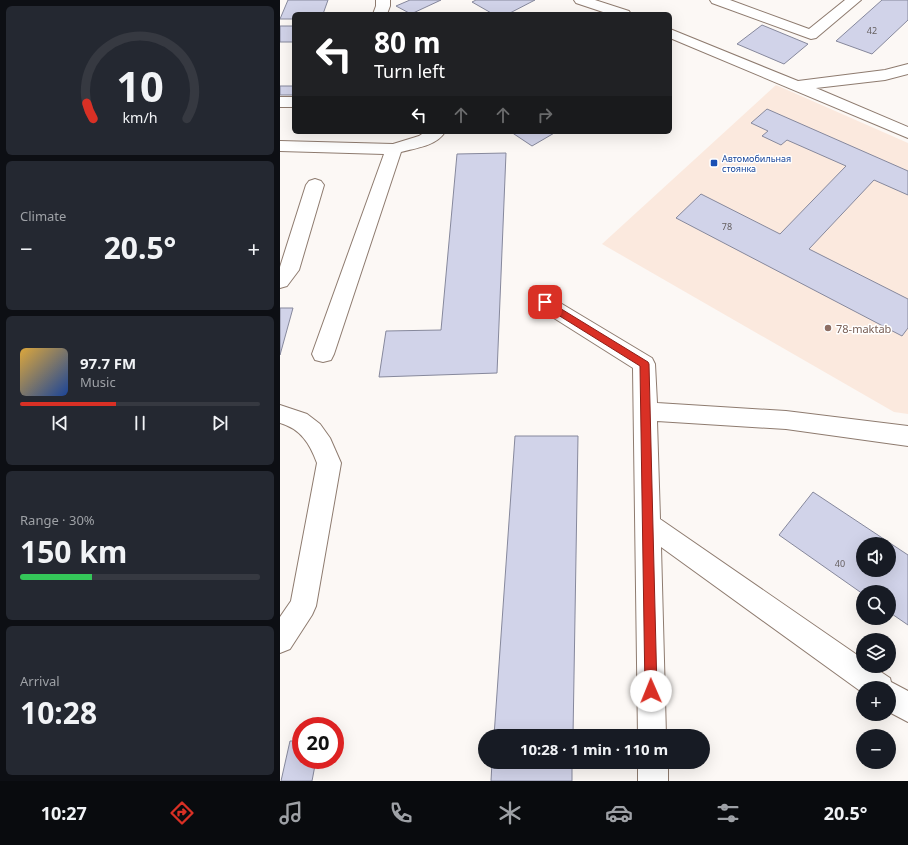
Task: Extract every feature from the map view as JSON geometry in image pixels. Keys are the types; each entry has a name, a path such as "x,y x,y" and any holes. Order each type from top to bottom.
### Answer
{"lane":[{"path":"381,12 383,0"},
{"path":"581,0 618,12"},
{"path":"717,0 811,35 854,0"},
{"path":"672,34 908,133"},
{"path":"795,86 885,75 908,69"},
{"path":"280,102 292,102"},
{"path":"280,146 394,149 425,140 434,134"},
{"path":"323,354 394,149"},
{"path":"280,281 289,270 315,185"},
{"path":"545,302 644,364 652,729"},
{"path":"646,411 786,420 908,436"},
{"path":"280,414 293,417 310,427 322,443 329,463 303,606 280,640"},
{"path":"648,524 870,681"},
{"path":"896,700 908,708"},
{"path":"652,769 653,781"}],"shaded area":[{"name":"78-maktab","path":"776,85 908,143 908,414 894,412 602,244"}],"building":[{"path":"288,0 328,0 324,12 292,12 292,19 280,19"},
{"path":"410,0 441,0 415,12 407,12 396,6"},
{"path":"476,0 535,0 512,12 490,12 472,2"},
{"path":"882,0 908,0 908,20 872,54 836,41"},
{"path":"762,25 808,44 784,64 737,44"},
{"path":"280,26 292,26 292,42 280,42"},
{"path":"280,86 292,86 292,95 280,95"},
{"path":"767,109 908,171 908,195 874,180 809,249 908,299 908,328 902,336 676,218 701,194 780,234 846,166 787,140 781,145 762,136 768,131 751,123"},
{"path":"514,134 553,134 532,146"},
{"path":"506,153 497,373 379,377 386,331 441,330 457,154"},
{"path":"280,308 293,308 280,355"},
{"path":"515,436 578,436 573,729 494,729"},
{"path":"813,492 881,537 856,537 856,577 896,577 896,547 908,555 908,625 896,617 896,585 856,585 856,589 779,535"},
{"path":"290,741 292,741 292,769 314,769 312,781 281,781"},
{"path":"492,769 572,769 572,781 491,781"}],"place":[{"name":"Автомобильная стоянка","path":"714,163"},
{"name":"78-maktab","path":"828,328"}],"route":[{"path":"545,302 644,364 651,691"}]}
